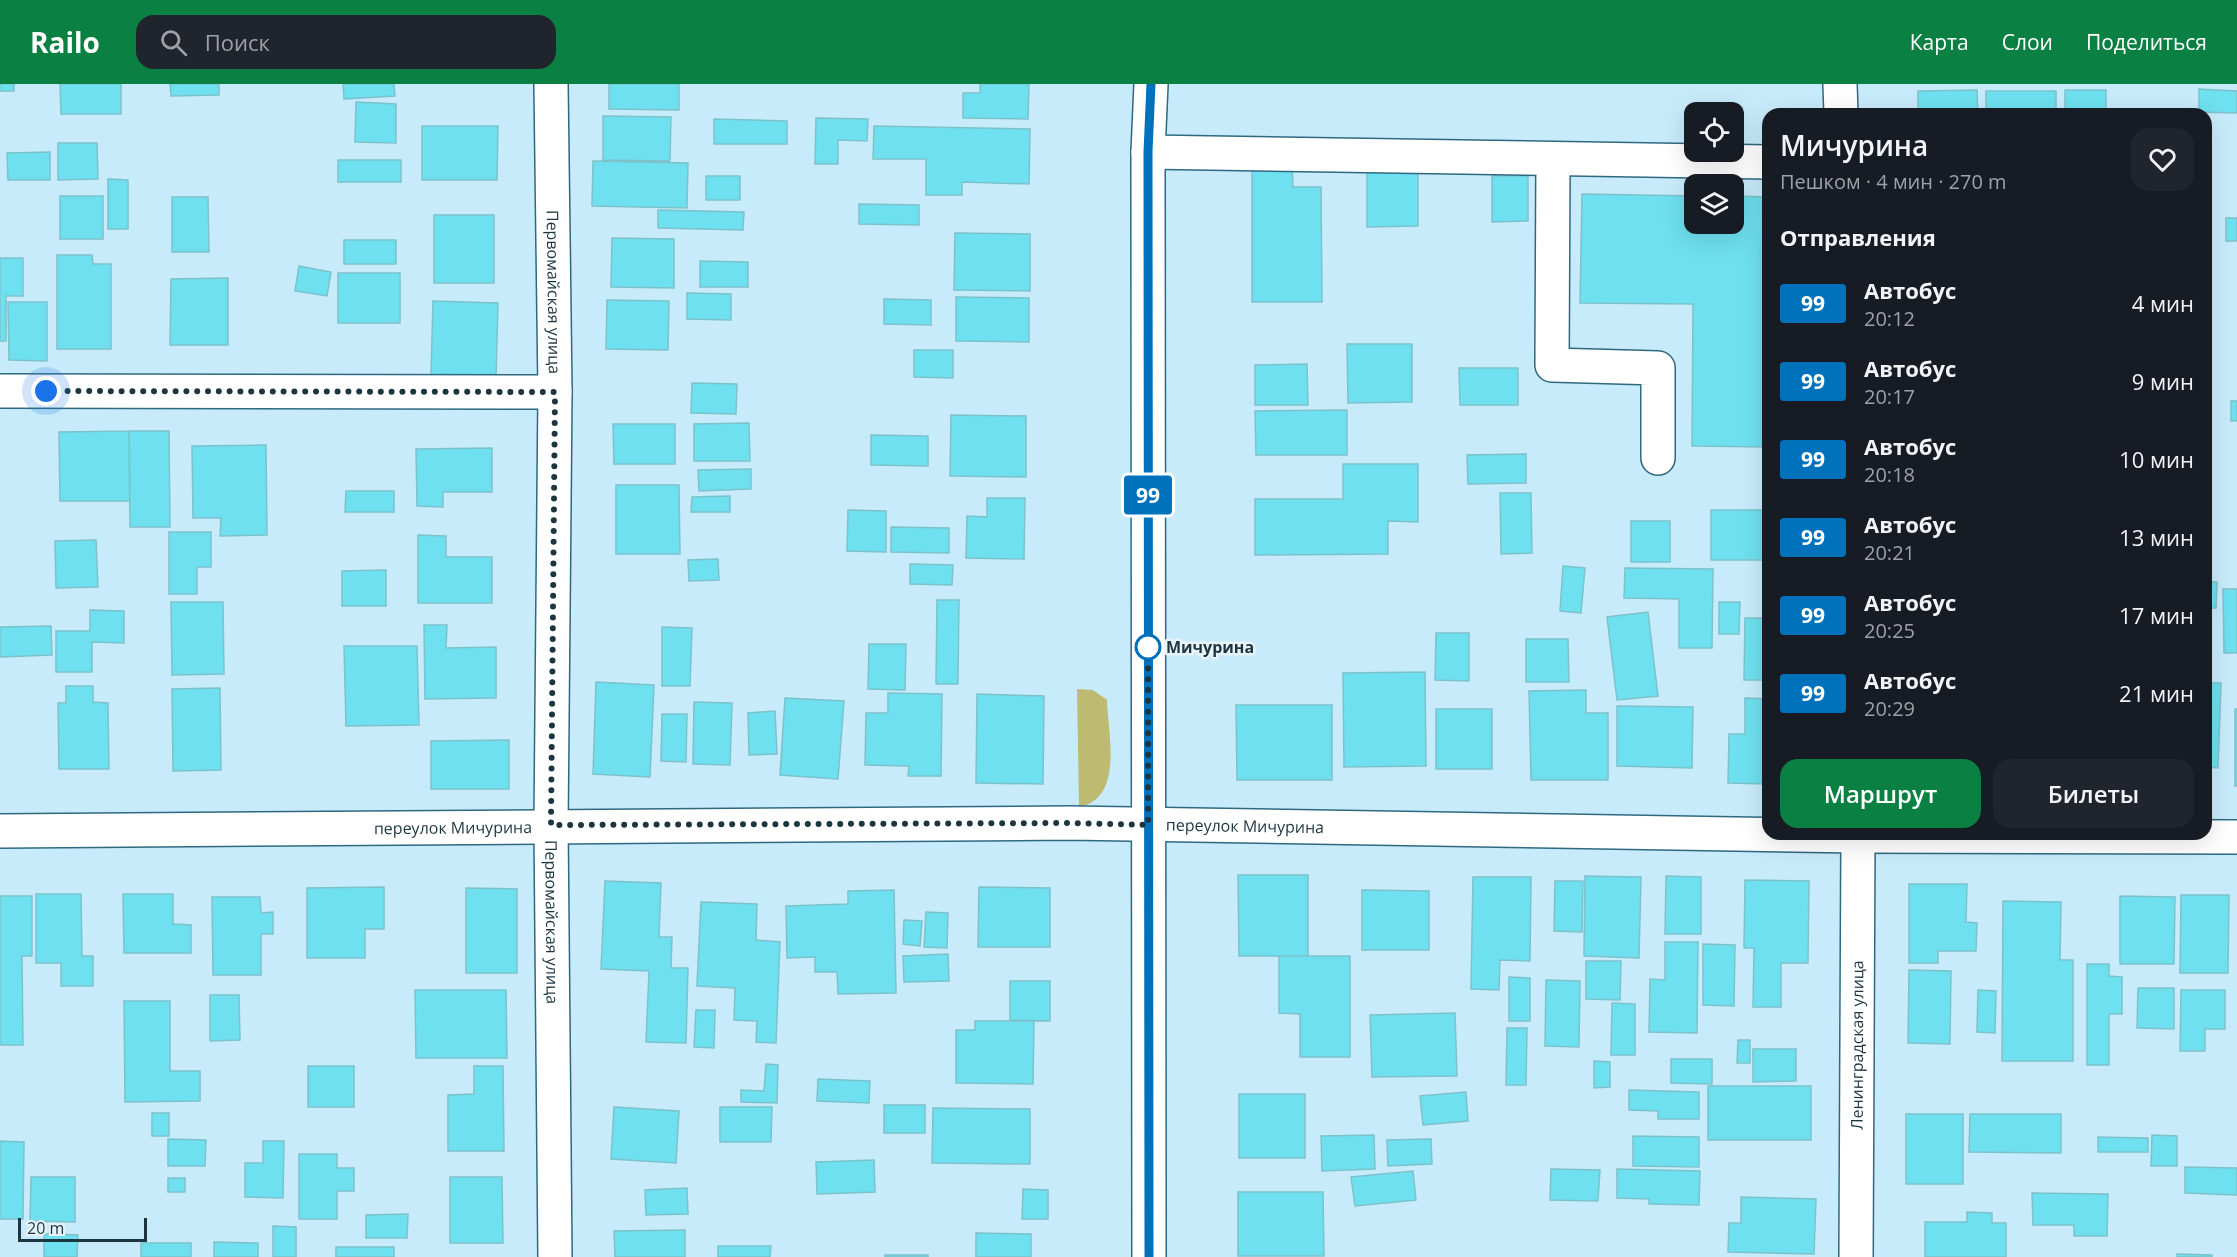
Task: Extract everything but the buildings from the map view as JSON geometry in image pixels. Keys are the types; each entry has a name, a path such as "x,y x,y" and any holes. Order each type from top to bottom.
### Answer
{"street":[{"name":"Первомайская улица","path":"551,84 555,392 551,825 555,1257"},
{"path":"1149,1257 1148,152 1151,84"},
{"path":"1840,84 1841,108"},
{"path":"1148,152 1762,162"},
{"path":"1553,159 1552,365 1658,368 1658,458"},
{"path":"0,391 555,392"},
{"name":"переулок Мичурина","path":"0,831 551,825 1069,823 1762,834"},
{"name":"переулок Мичурина","path":"2212,837 2237,837"},
{"name":"Ленинградская улица","path":"1856,1257 1858,840"}],"shaded area":[{"path":"1077,689 1093,690 1107,700 1110,747 1108,779 1102,792 1093,802 1079,807"}],"bus line":[{"name":"99","path":"1149,1257 1148,152 1151,84"}],"place":[{"name":"Мичурина","path":"1148,647"}],"route":[{"path":"46,391 555,392 551,825 1069,823 1148,825 1148,647"}]}
